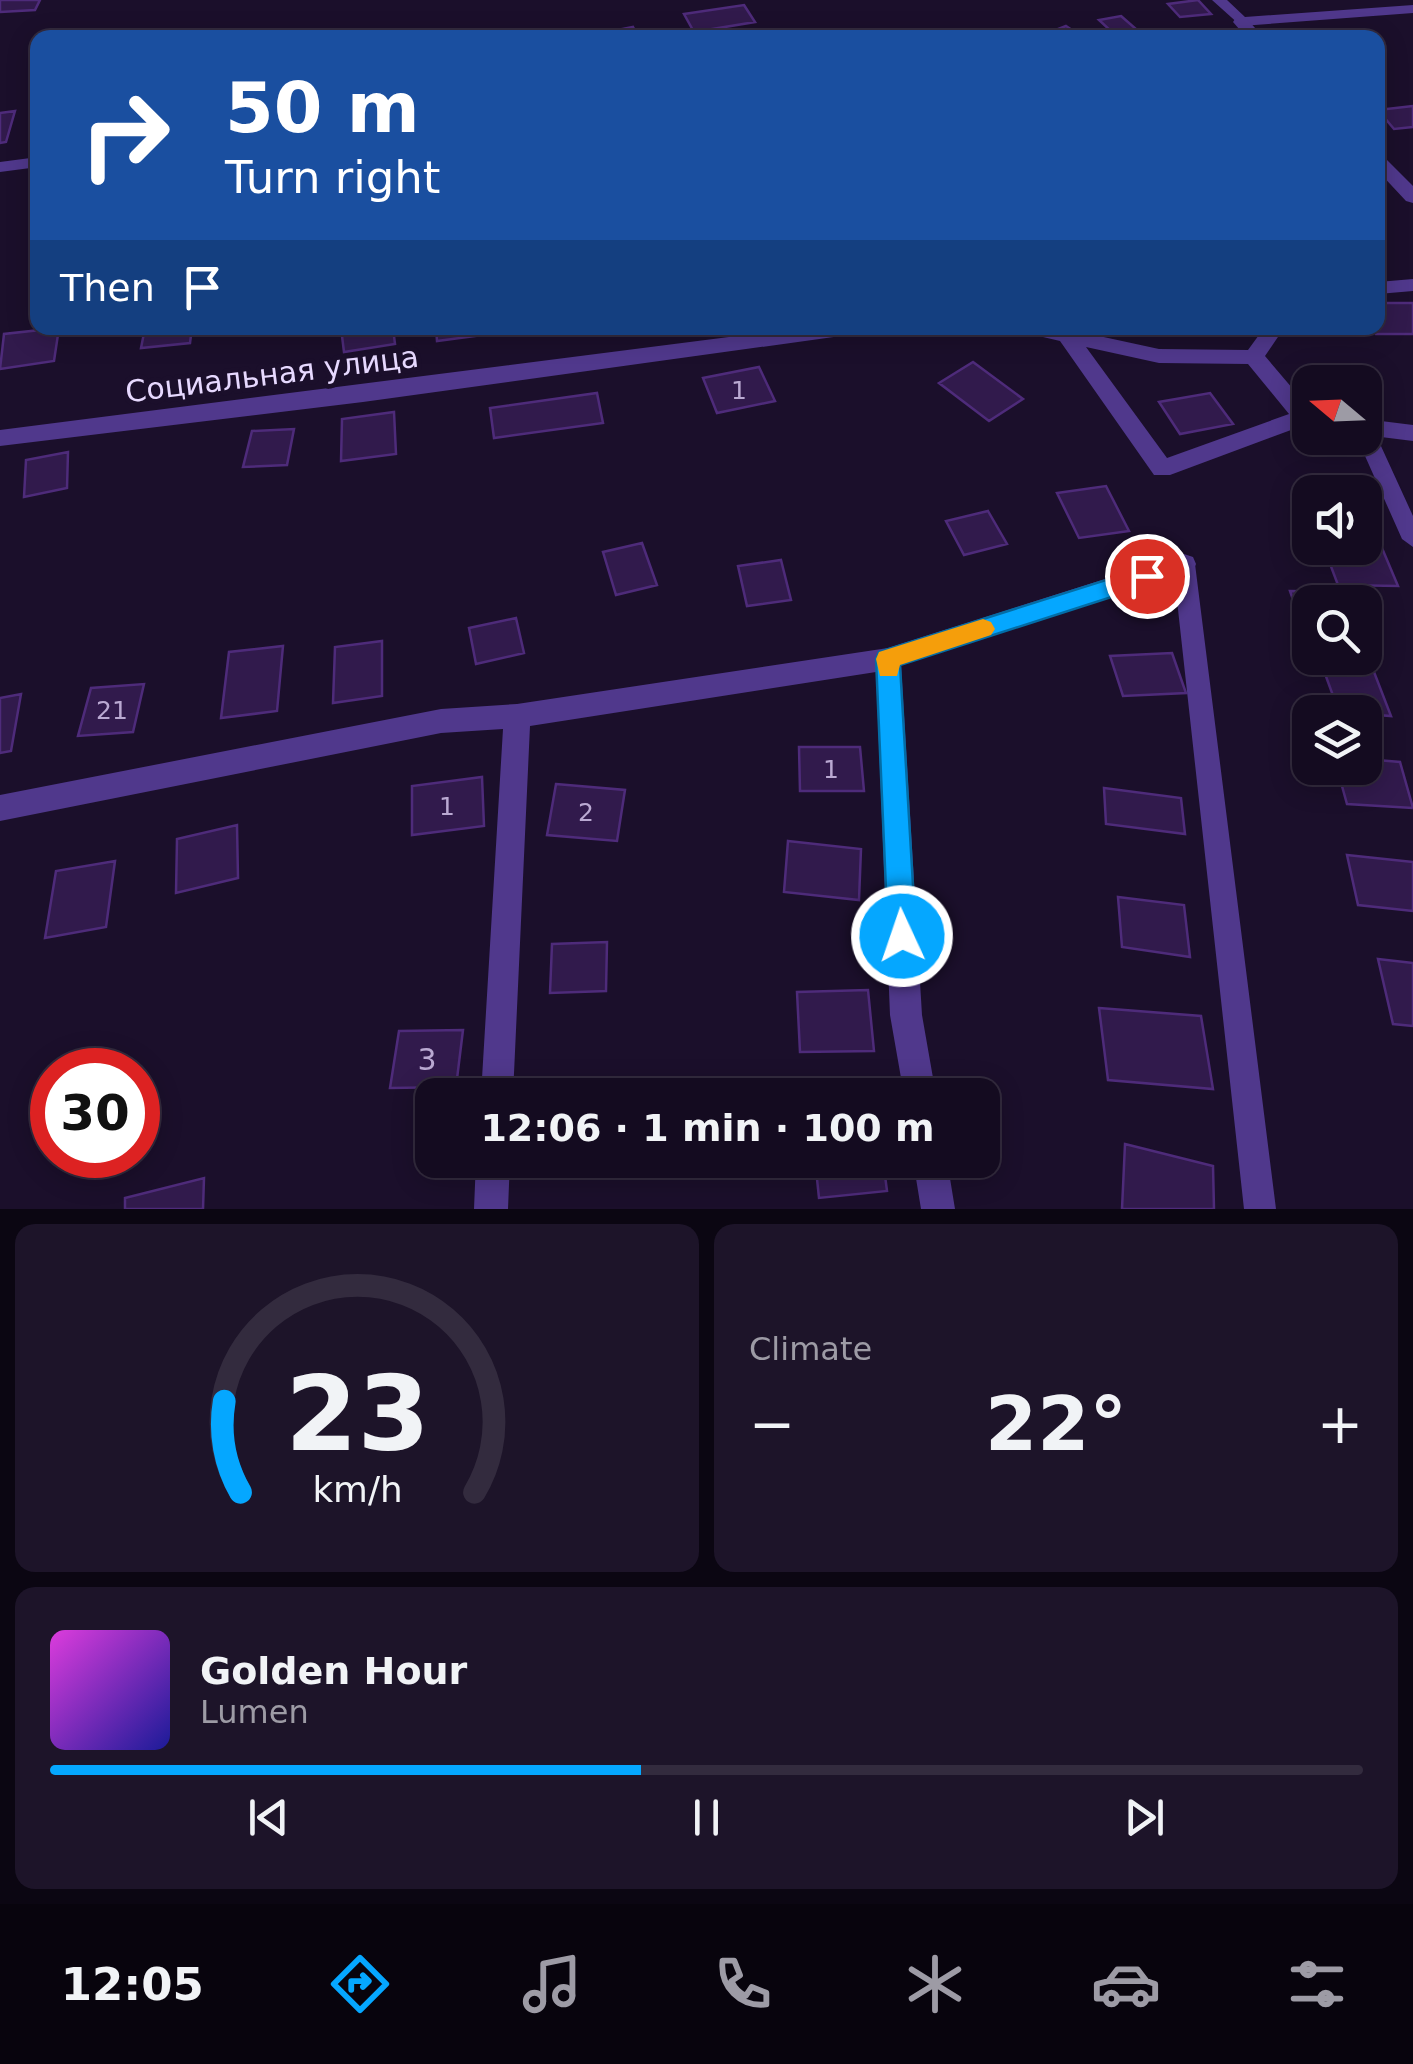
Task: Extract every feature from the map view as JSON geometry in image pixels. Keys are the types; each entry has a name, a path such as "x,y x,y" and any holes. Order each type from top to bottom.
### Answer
{"street":[{"path":"1242,22 1249,30"},
{"path":"0,168 30,163"},
{"path":"1385,168 1413,197"},
{"path":"1385,287 1413,285"},
{"name":"Социальная улица","path":"0,438 796,335"},
{"path":"1063,335 1160,356 1254,356 1292,400"},
{"path":"1139,335 1160,356"},
{"path":"1254,356 1269,335"},
{"path":"1067,336 1162,469 1292,423"},
{"path":"1382,431 1413,433"},
{"path":"0,808 440,721 516,716 888,659 1184,564"},
{"path":"888,659 906,1015 917,1078"},
{"path":"498,1078 516,716"},
{"path":"491,1209 493,1178"},
{"path":"933,1178 938,1209"}],"lane":[{"path":"1219,0 1242,22 1413,9"},
{"path":"1376,455 1413,540"},
{"path":"1184,564 1260,1209"}],"building":[{"path":"0,0 40,0 35,10 0,12"},
{"path":"1198,0 1211,14 1180,17 1168,4"},
{"path":"744,5 755,22 693,30 684,14"},
{"path":"1121,16 1136,29 1110,30 1099,20"},
{"path":"1413,106 1413,127 1394,129 1385,118 1385,109"},
{"path":"15,111 6,142 0,143 0,113"},
{"path":"1385,303 1413,303 1413,334 1385,334"},
{"path":"30,331 30,335 58,335 54,361 0,369 4,334"},
{"path":"144,335 191,335 190,343 141,348"},
{"path":"342,335 394,335 395,344 344,352"},
{"path":"437,335 483,335 437,341"},
{"path":"973,362 1023,399 989,421 939,383"},
{"path":"759,367 775,401 717,413 703,378"},
{"path":"597,393 603,423 494,438 490,408"},
{"path":"1210,393 1233,424 1180,434 1159,402"},
{"path":"394,412 396,454 341,461 342,419"},
{"path":"294,429 287,465 243,467 252,431"},
{"path":"68,452 67,488 24,497 26,460"},
{"path":"1106,486 1129,531 1079,538 1057,493"},
{"path":"988,511 1007,544 964,555 946,521"},
{"path":"642,543 657,585 616,595 603,552"},
{"path":"1382,548 1398,586 1382,585 1338,585 1330,565 1382,565"},
{"path":"781,560 791,600 747,606 738,566"},
{"path":"516,618 524,653 476,664 469,628"},
{"path":"382,641 382,696 333,703 335,647"},
{"path":"283,646 277,711 221,718 229,652"},
{"path":"1172,653 1186,693 1123,696 1110,656"},
{"path":"1325,675 1375,675 1391,716 1382,715 1382,695 1333,695"},
{"path":"144,684 133,732 78,736 91,688"},
{"path":"21,694 11,751 0,753 0,698"},
{"path":"799,747 860,747 864,791 800,791"},
{"path":"1382,760 1400,762 1413,808 1347,804 1342,785 1382,785"},
{"path":"482,777 484,826 412,835 412,786"},
{"path":"556,784 625,790 617,841 547,835"},
{"path":"1104,788 1181,798 1185,834 1106,824"},
{"path":"237,825 238,878 176,893 177,839"},
{"path":"788,841 861,849 859,900 784,892"},
{"path":"1347,855 1413,862 1413,911 1358,905"},
{"path":"115,861 106,927 45,938 56,871"},
{"path":"1118,897 1184,905 1190,957 1122,947"},
{"path":"607,942 606,991 550,993 552,944"},
{"path":"1378,959 1413,963 1413,1026 1393,1024"},
{"path":"868,990 874,1051 800,1052 797,992"},
{"path":"1099,1008 1201,1016 1213,1089 1108,1080"},
{"path":"463,1030 457,1078 415,1078 415,1088 390,1088 399,1031"},
{"path":"1125,1144 1213,1166 1214,1209 1122,1209"},
{"path":"204,1178 203,1209 125,1209 125,1198"},
{"path":"817,1178 885,1178 887,1191 819,1198"}],"slow traffic":[{"path":"888,669 888,659 983,629"}],"route":[{"path":"902,936 888,659 1147,576"}]}
